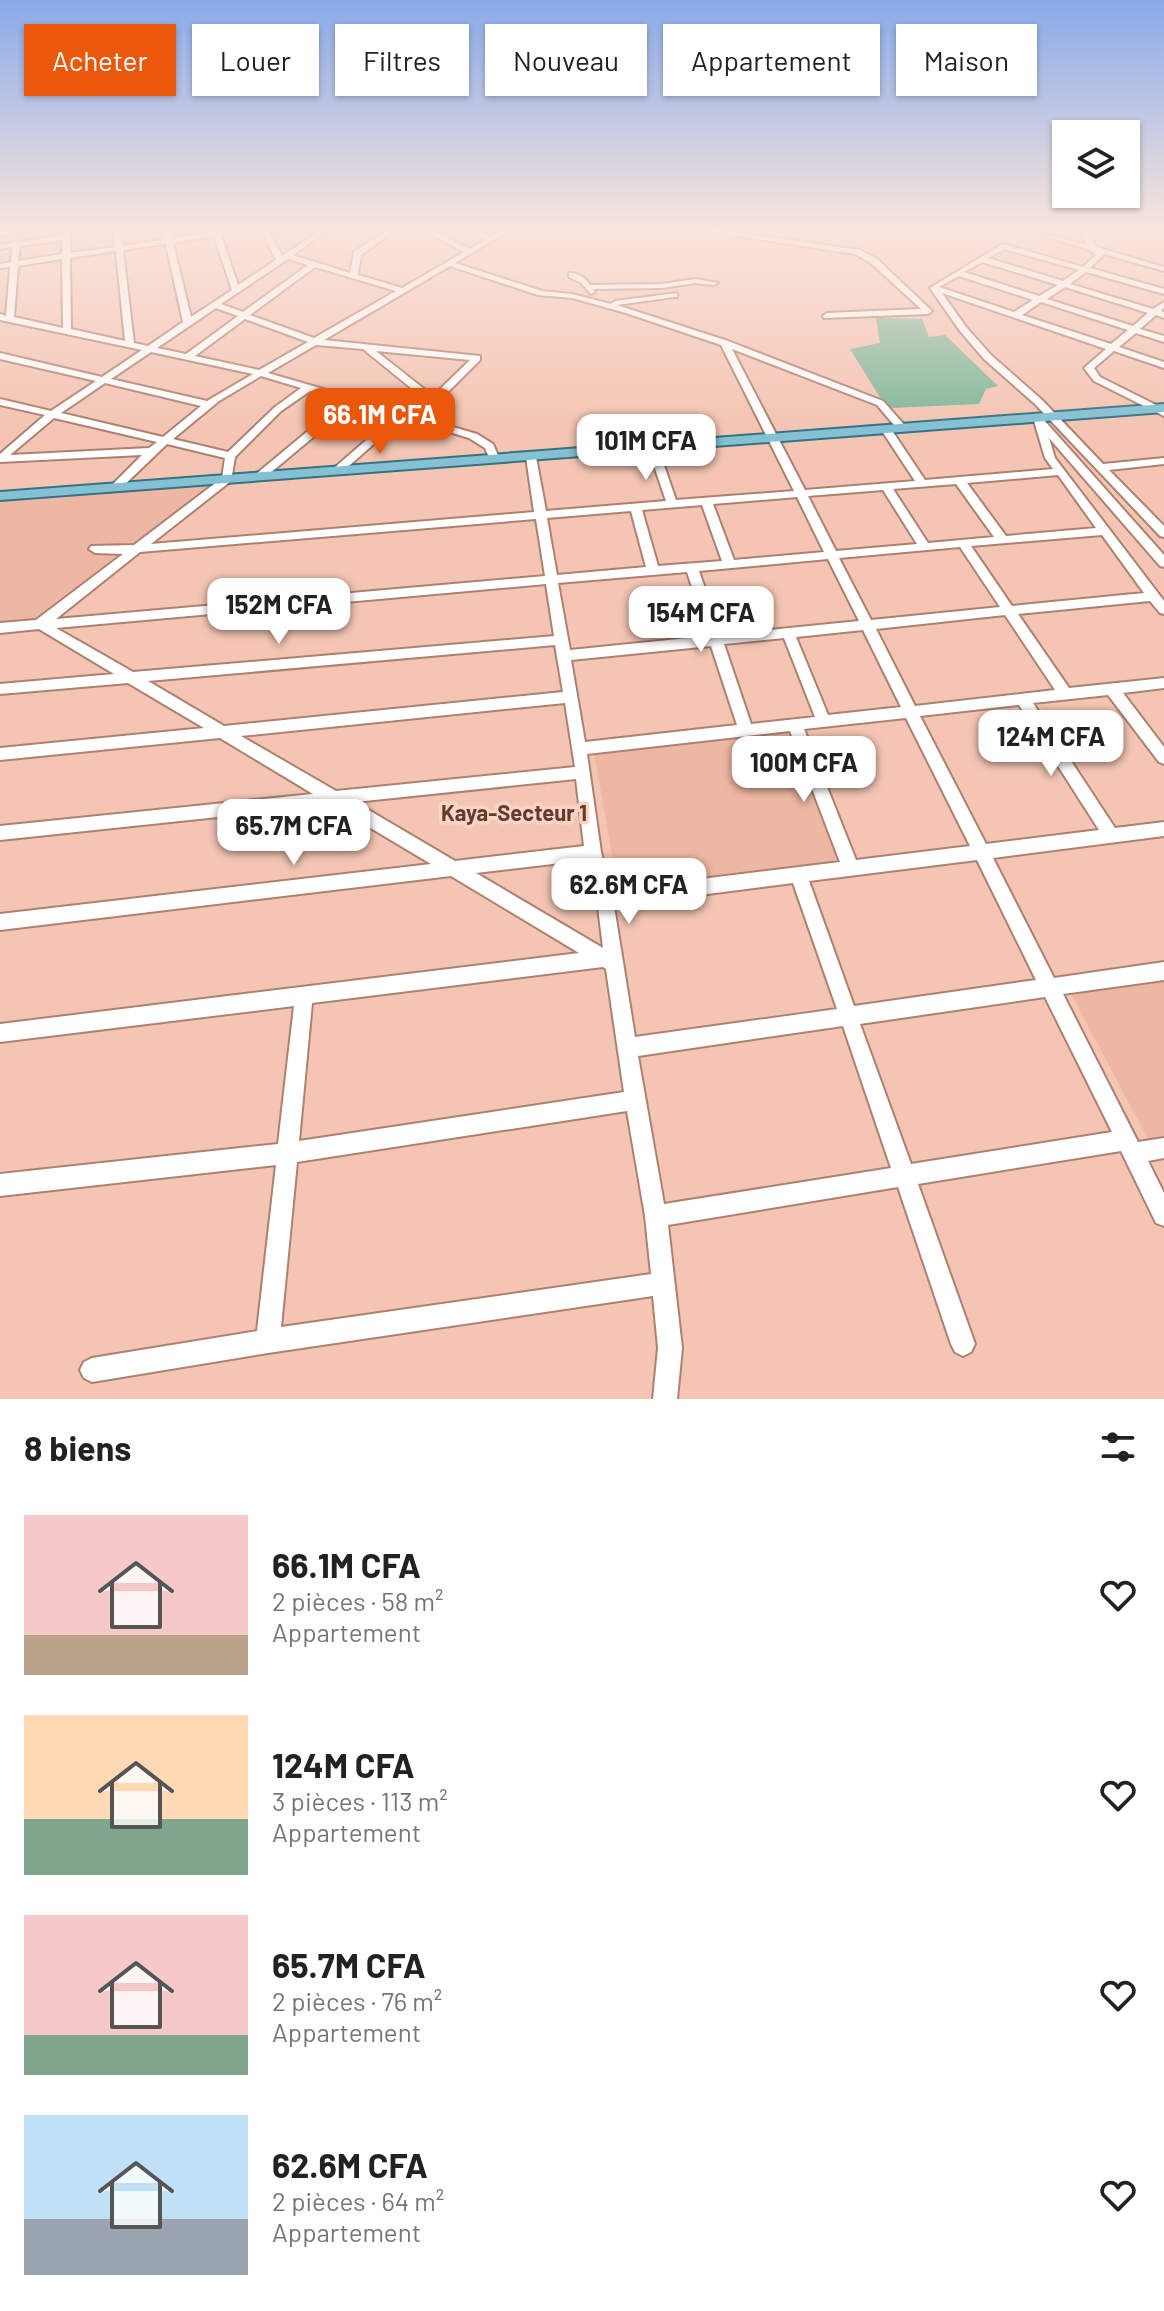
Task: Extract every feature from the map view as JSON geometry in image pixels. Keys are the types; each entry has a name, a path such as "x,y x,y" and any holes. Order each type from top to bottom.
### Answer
{"main road":[{"path":"0,496 1162,410"}],"street":[{"path":"9,294 5,318 262,373 473,436 489,446 495,460"},
{"path":"67,294 67,331"},
{"path":"124,294 130,345"},
{"path":"181,294 188,324"},
{"path":"0,459 52,415 230,294"},
{"path":"186,358 272,294"},
{"path":"115,488 163,441 210,405 398,294"},
{"path":"554,294 593,301 725,343 880,403 903,429"},
{"path":"593,301 595,294"},
{"path":"827,316 928,311 910,294"},
{"path":"939,294 965,335 1000,370 1035,395 1050,458 1164,610"},
{"path":"955,294 1164,365"},
{"path":"1025,294 1164,339"},
{"path":"1015,315 1048,294"},
{"path":"1098,294 1159,313"},
{"path":"593,301 621,302 674,295"},
{"path":"1162,410 1091,374 1089,368 1134,329 1159,313 1164,304"},
{"path":"216,305 316,342 477,358 415,419"},
{"path":"937,310 949,310"},
{"path":"725,343 1164,1215"},
{"path":"366,347 433,401"},
{"path":"0,356 210,405"},
{"path":"40,624 227,479 230,456 278,409 309,387"},
{"path":"259,477 351,400"},
{"path":"0,402 230,456"},
{"path":"337,471 401,415"},
{"path":"1043,419 1102,467 1164,533"},
{"path":"1043,419 1164,563"},
{"path":"887,431 922,483"},
{"path":"653,448 672,504"},
{"path":"0,459 152,451"},
{"path":"531,457 583,772 593,852 605,899 609,961 656,1216 670,1348 665,1399"},
{"path":"1102,467 1164,461"},
{"path":"95,549 1060,472"},
{"path":"959,480 1002,539"},
{"path":"886,486 924,546"},
{"path":"706,501 729,563"},
{"path":"635,507 653,570"},
{"path":"0,628 1103,531"},
{"path":"963,543 1065,694"},
{"path":"692,567 746,730"},
{"path":"0,689 562,648 716,641 1153,596"},
{"path":"40,624 609,961"},
{"path":"788,633 824,722"},
{"path":"579,749 1164,683"},
{"path":"1112,689 1164,758"},
{"path":"0,754 570,697"},
{"path":"1023,699 1111,836"},
{"path":"795,725 851,868"},
{"path":"0,833 583,772"},
{"path":"605,899 1163,831"},
{"path":"0,922 593,852"},
{"path":"799,875 963,1344"},
{"path":"0,1033 609,961"},
{"path":"627,1048 1164,971"},
{"path":"268,1341 304,995"},
{"path":"0,1185 288,1153 635,1100"},
{"path":"656,1216 904,1176 1130,1146 1164,1148"},
{"path":"92,1370 664,1283"}],"shaded area":[{"path":"214,484 40,619 0,623 0,501"},
{"path":"788,731 838,862 624,891 617,882 594,753"},
{"path":"1164,980 1164,1136 1148,1139 1071,994"}],"green space":[{"path":"876,318 922,319 929,337 945,335 998,386 986,389 979,404 891,408 881,399 850,349 880,343"}],"district":[{"name":"Kaya-Secteur 1","path":"514,813"}]}
